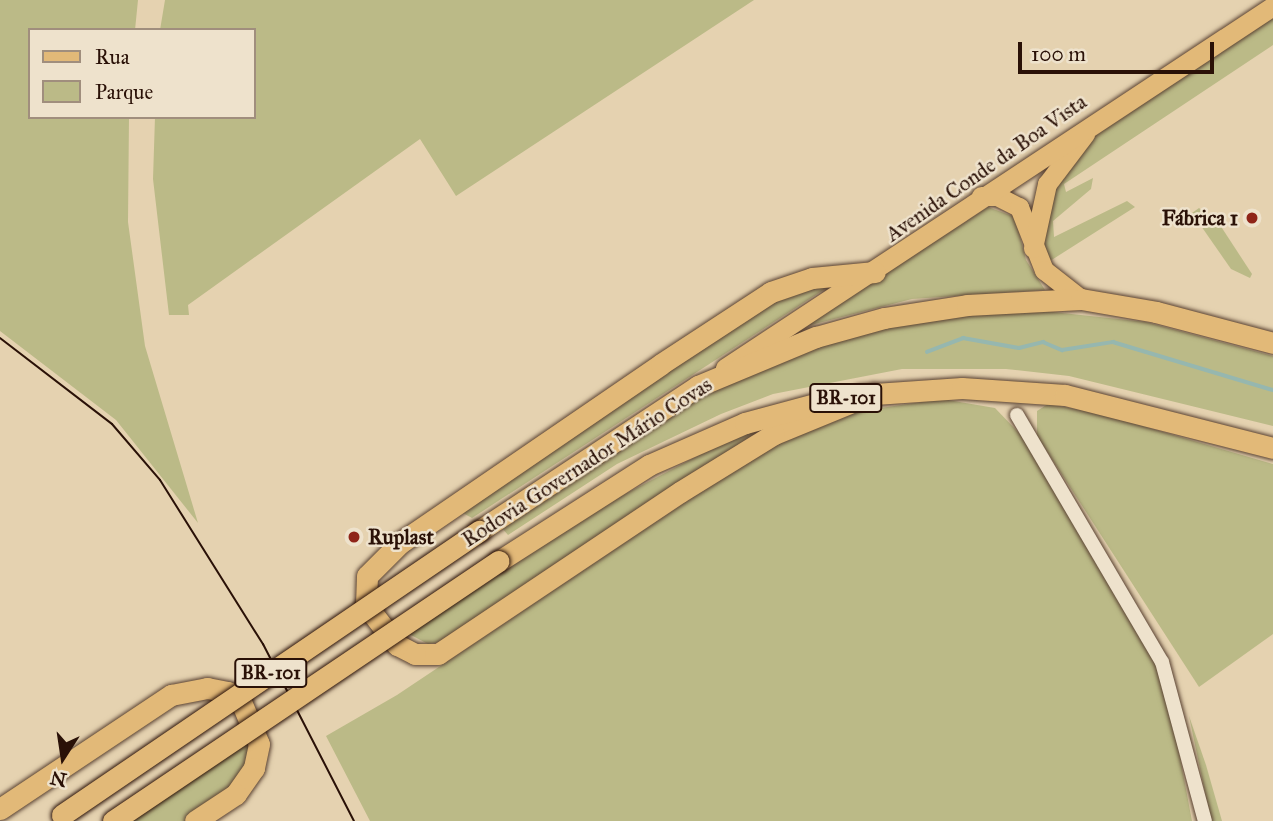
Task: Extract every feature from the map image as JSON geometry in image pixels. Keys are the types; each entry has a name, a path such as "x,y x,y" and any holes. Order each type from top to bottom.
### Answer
{"highway":[{"path":"874,393 774,434 680,492 438,654 415,654 397,645 366,605 367,576 400,543 716,328 792,284 875,272"},
{"name":"Rodovia Governador Mário Covas","path":"57,818 479,531 698,386 816,337 884,318 967,305 1081,299 1156,312 1273,343"},
{"name":"Rodovia Governador Mário Covas","path":"113,821 499,561 668,456 768,415 874,393 994,388 1076,396 1273,448"},
{"path":"0,809 171,695 207,688 228,692 242,704 258,744 254,768 236,794 195,821"}],"main road":[{"name":"BR-101","path":"1106,112 1273,6"},
{"name":"Avenida Conde da Boa Vista","path":"698,386 875,272 981,196 1106,112"},
{"name":"Avenida Conde da Boa Vista","path":"1034,248 1052,174 1106,112"},
{"path":"981,196 1001,197 1019,207 1034,248"},
{"name":"BR-101","path":"1034,248 1049,276 1081,299"}],"street":[{"path":"1017,415 1162,662 1205,821"}],"green space":[{"path":"0,0 138,0 135,28 28,28 28,119 129,119 128,222 145,346 198,523 116,420 0,331"},
{"path":"165,0 754,0 456,196 420,139 188,305 189,315 169,315 153,179 155,119 256,119 256,28 160,28"},
{"path":"1273,18 1273,45 1064,184 1066,192 1093,178 1091,189 1053,221 1054,237 1127,201 1135,207 1050,261 1043,249 1049,199 1086,142"},
{"path":"988,207 1015,217 1026,260 1045,290 912,299 803,327"},
{"path":"1199,208 1220,225 1252,274 1250,278 1231,269 1192,213"},
{"path":"803,285 831,285 472,518 461,512 731,327"},
{"path":"1025,309 1146,322 1273,356 1273,426 1069,376 1006,369 902,369 773,394 721,414 617,464 508,535 501,527 721,383 861,329 942,315"},
{"path":"942,399 995,408 1020,434 1119,594 1166,683 1192,821 370,821 326,736 397,695 787,434 840,414"},
{"path":"1048,404 1098,413 1273,464 1273,634 1199,687 1037,436 1037,411"},
{"path":"762,429 440,642 428,644 409,634 608,503 726,441"},
{"path":"1189,716 1206,765 1222,821 1211,821"},
{"path":"251,738 242,778 190,821 125,821"}],"waterway":[{"path":"927,352 963,338 1019,348 1043,342 1062,350 1113,342 1273,390"}],"tram line":[{"path":"0,338 112,424 160,480 263,644 354,821"}],"place":[{"name":"Fábrica 1","path":"1252,218"},
{"name":"Ruplast","path":"354,537"}]}
